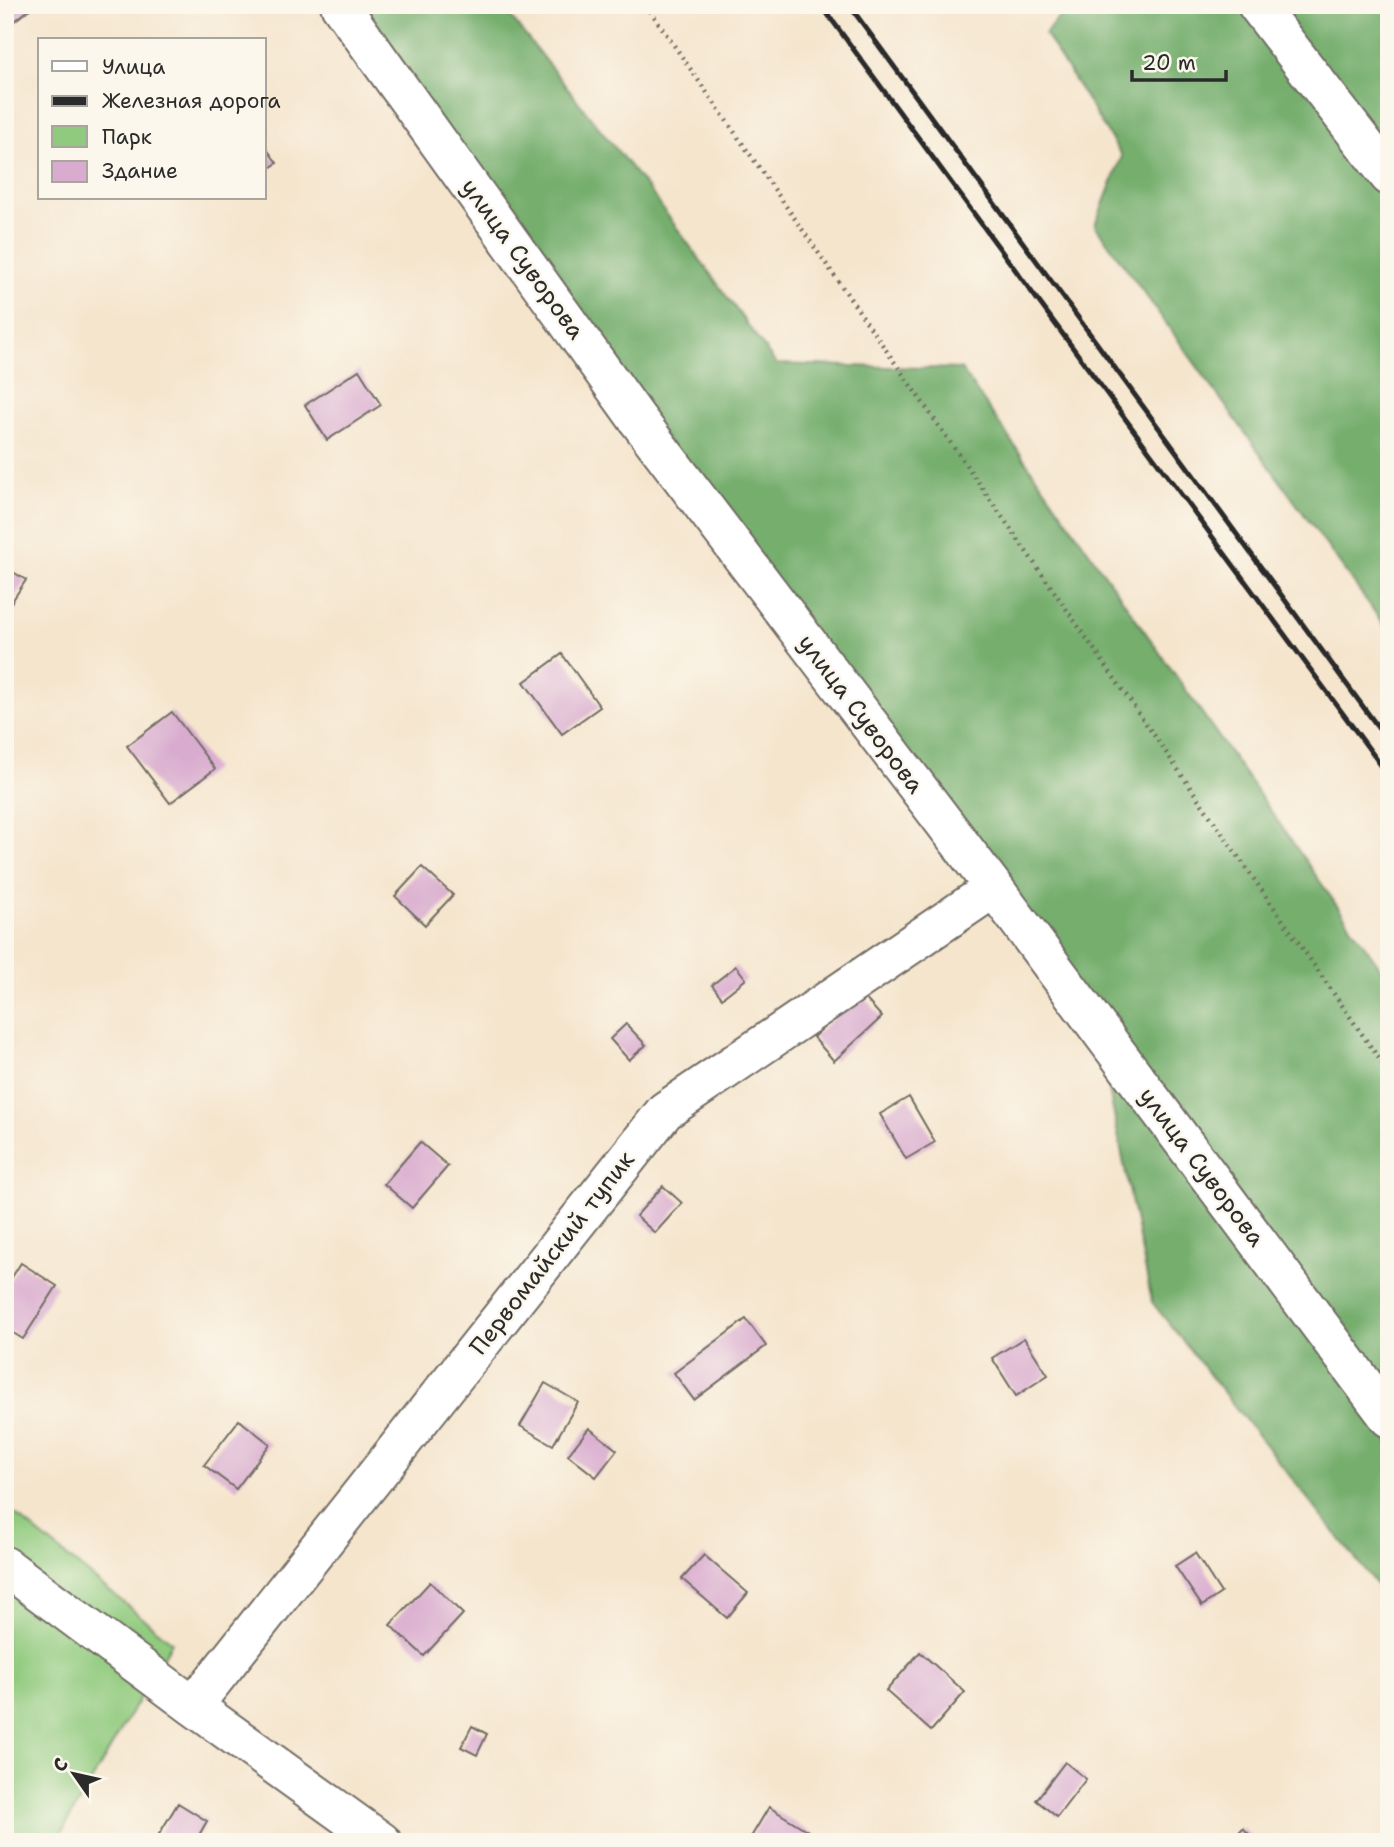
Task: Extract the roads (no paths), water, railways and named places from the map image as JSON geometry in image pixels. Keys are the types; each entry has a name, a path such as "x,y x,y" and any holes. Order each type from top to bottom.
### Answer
{"street":[{"name":"улица Суворова","path":"340,5 638,420 994,888 1389,1418"},
{"path":"1264,8 1389,176"},
{"name":"Первомайский тупик","path":"193,1706 665,1111 994,888"},
{"path":"5,1566 382,1842"}],"railway":[{"path":"821,5 1389,776"},
{"path":"849,5 1389,742"}]}
